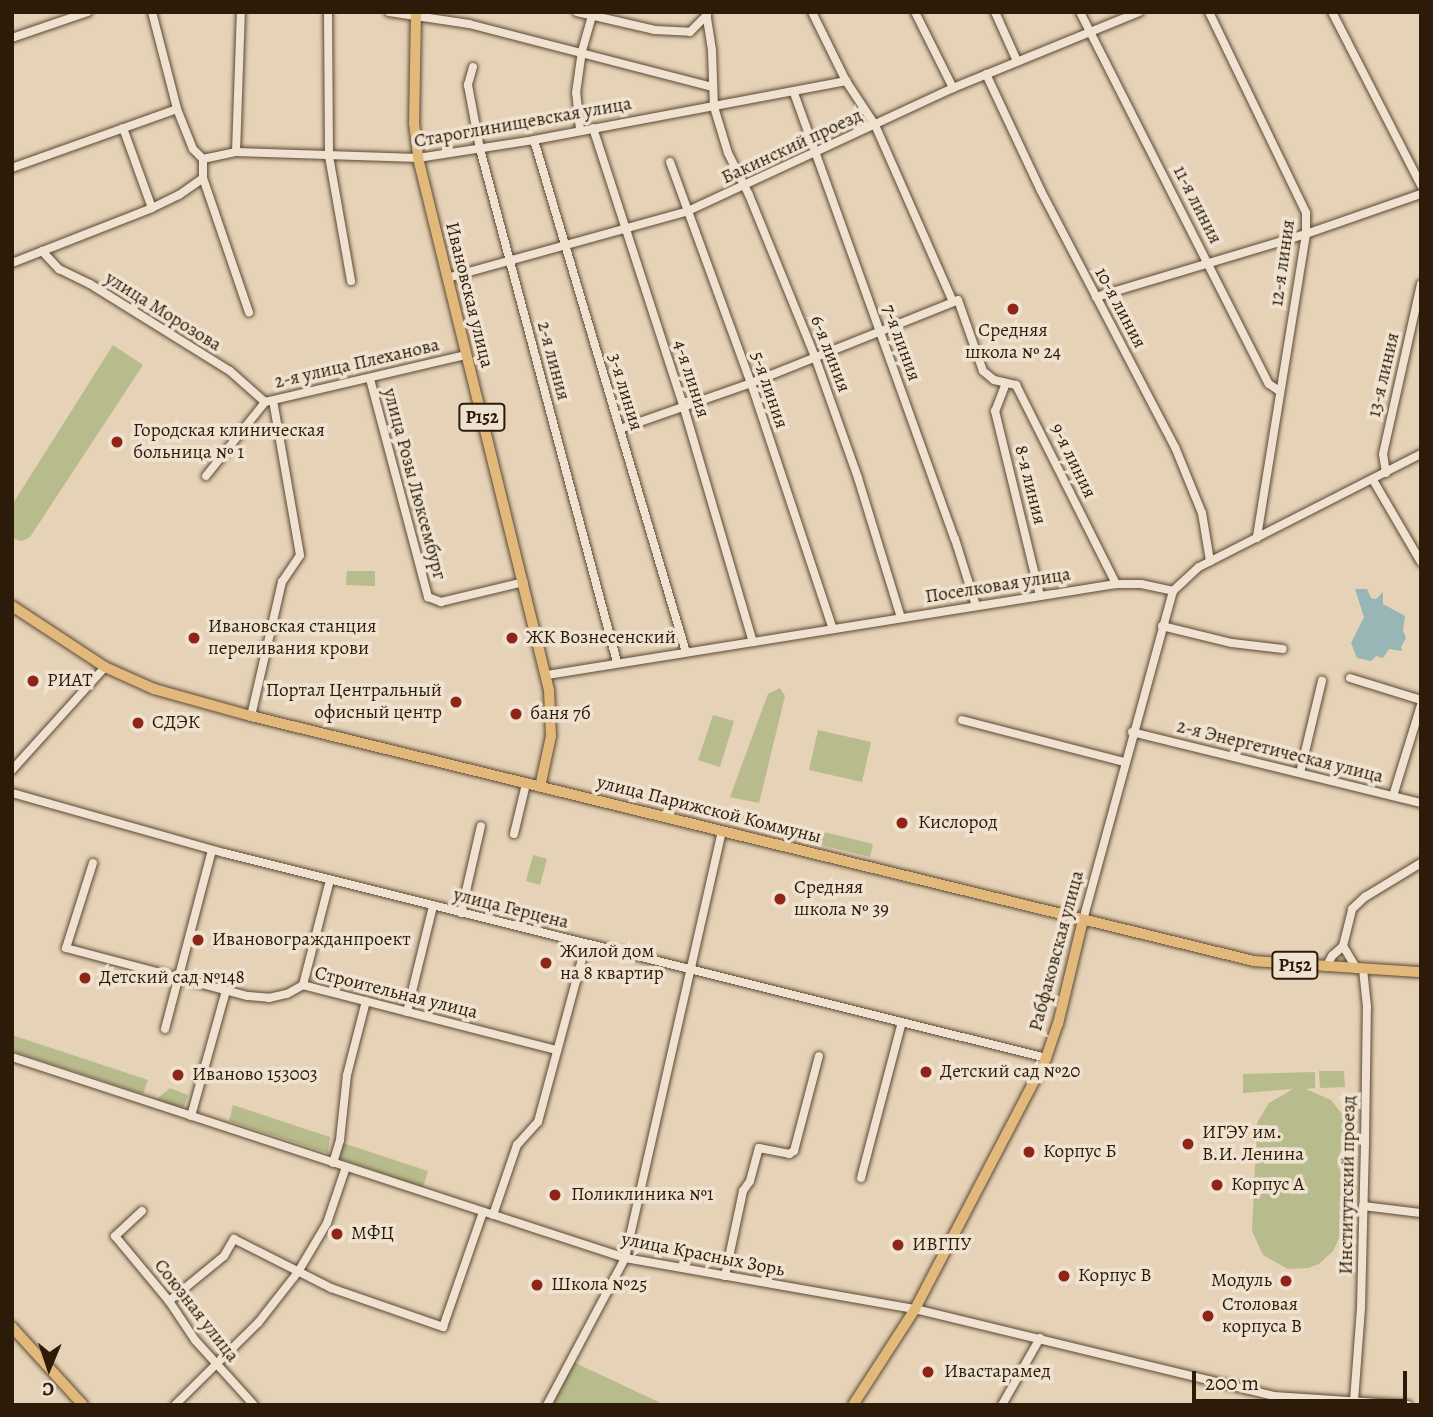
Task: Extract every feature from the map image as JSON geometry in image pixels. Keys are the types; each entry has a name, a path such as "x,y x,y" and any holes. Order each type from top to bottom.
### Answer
{"main road":[{"name":"Ивановская улица","path":"416,14 414,123 418,158 547,675 551,736 540,787"},
{"name":"улица Парижской Коммуны","path":"12,606 105,667 154,689 251,716 1254,961 1421,972"},
{"name":"Рабфаковская улица","path":"853,1405 915,1309 1046,1058 1058,1024 1083,920"},
{"path":"12,1327 83,1405"}],"street":[{"path":"12,38 88,12"},
{"path":"152,12 177,109 193,149 203,159 203,178 249,312"},
{"path":"236,152 241,12"},
{"path":"328,12 329,156 351,281"},
{"path":"389,12 469,24 582,51 713,87"},
{"path":"577,12 655,30 690,32 706,14"},
{"path":"620,429 751,383 955,301 875,125 846,81 812,12"},
{"path":"915,12 953,88"},
{"path":"995,12 1017,61"},
{"name":"11-я линия","path":"1080,12 1269,384 1278,390"},
{"name":"Бакинский проезд","path":"447,278 688,211 746,187 953,88 1139,12"},
{"name":"12-я линия","path":"1209,12 1306,214 1306,234 1278,390 1257,538"},
{"path":"1332,12 1421,185"},
{"name":"6-я линия","path":"706,14 712,51 714,107 728,153 746,187 815,357 863,491 901,618"},
{"path":"580,129 576,93 582,51 592,15"},
{"name":"2-я линия","path":"473,67 468,85 480,149 617,662"},
{"name":"10-я линия","path":"986,74 1096,297 1175,447 1202,513 1210,561"},
{"name":"Староглинищевская улица","path":"203,159 236,152 418,158 534,141 580,129 794,93 846,81"},
{"name":"7-я линия","path":"794,93 814,155 951,527 976,606"},
{"path":"12,168 177,109"},
{"path":"123,128 152,208"},
{"name":"4-я линия","path":"593,128 684,408 753,642"},
{"name":"3-я линия","path":"534,141 687,652"},
{"name":"5-я линия","path":"670,162 751,383 833,629"},
{"path":"12,263 152,208 179,195 203,178"},
{"path":"1096,297 1306,234 1421,194"},
{"name":"улица Морозова","path":"42,251 59,269 90,284 230,371 269,401"},
{"name":"13-я линия","path":"1386,473 1382,454 1421,284"},
{"name":"9-я линия","path":"955,301 983,371 994,380 1016,385 1024,398 1116,584"},
{"name":"2-я улица Плеханова","path":"206,476 269,401 466,355"},
{"name":"улица Розы Люксембург","path":"370,379 428,597 440,603 524,582"},
{"name":"8-я линия","path":"1006,383 995,411 1040,596"},
{"path":"251,716 282,582 300,555 269,401"},
{"path":"1172,591 1188,573 1421,454"},
{"path":"1373,480 1421,562"},
{"name":"Поселковая улица","path":"547,675 1116,584 1141,584 1172,591"},
{"name":"Рабфаковская улица","path":"1083,920 1172,591"},
{"path":"1162,626 1232,643 1283,649"},
{"path":"12,770 105,667"},
{"path":"1350,678 1421,702 1392,796"},
{"path":"1300,773 1322,681"},
{"path":"962,720 1124,762"},
{"name":"2-я Энергетическая улица","path":"1132,732 1421,803"},
{"path":"514,834 526,784"},
{"name":"улица Герцена","path":"12,793 212,850 1046,1058"},
{"path":"461,913 481,826"},
{"path":"547,1405 625,1258 722,831"},
{"path":"165,1029 212,850"},
{"name":"Строительная улица","path":"93,863 66,948 226,991 270,998 288,994 303,985 557,1050"},
{"path":"1326,967 1332,956 1343,946 1352,909 1365,897 1421,863"},
{"path":"303,985 330,880"},
{"path":"407,1012 433,906"},
{"path":"493,1215 517,1145 538,1122 586,944"},
{"path":"1343,946 1360,969"},
{"name":"Институтский проезд","path":"1354,1401 1361,1307 1367,1007 1360,969"},
{"path":"191,1116 226,991"},
{"path":"333,1163 340,1140 347,1075 366,1001"},
{"path":"861,1178 902,1022"},
{"path":"725,1276 743,1191 750,1181 759,1148 789,1154 794,1151 818,1056"},
{"name":"улица Красных Зорь","path":"12,1057 625,1258 915,1309 1274,1396 1408,1405"},
{"path":"176,1405 258,1323 298,1272 327,1223 346,1167"},
{"path":"1363,1206 1421,1213"},
{"name":"Союзная улица","path":"142,1211 115,1236 217,1364 254,1405"},
{"path":"169,1301 224,1256 234,1240 331,1288 443,1327 483,1212"},
{"path":"1002,1405 1040,1338"},
{"path":"1274,1396 1287,1405"}],"green space":[{"path":"113,345 143,365 30,537 22,541 14,539 12,505"},
{"path":"347,571 375,571 375,586 346,585"},
{"path":"780,688 785,696 759,803 730,797 768,694"},
{"path":"713,715 734,721 720,767 698,760"},
{"path":"818,730 871,742 862,782 809,770"},
{"path":"743,812 873,844 870,857 740,825"},
{"path":"533,855 547,859 540,885 526,881"},
{"path":"12,1035 148,1080 143,1094 12,1051"},
{"path":"1319,1071 1344,1071 1345,1087 1320,1088"},
{"path":"1315,1072 1315,1088 1306,1089 1331,1100 1342,1114 1346,1127 1340,1236 1333,1251 1319,1264 1308,1268 1288,1269 1263,1255 1252,1231 1257,1123 1269,1103 1293,1089 1243,1093 1243,1074"},
{"path":"170,1088 188,1095 183,1109 157,1099"},
{"path":"233,1105 330,1137 328,1153 229,1121"},
{"path":"343,1143 428,1171 423,1187 338,1158"},
{"path":"571,1361 665,1405 546,1405"}],"water":[{"path":"1355,589 1367,589 1371,598 1376,599 1383,592 1383,604 1405,616 1403,630 1406,638 1401,647 1402,651 1389,649 1383,658 1376,656 1371,661 1357,658 1351,643 1364,617"}],"place":[{"name":"Средняя школа № 24","path":"1013,309"},
{"name":"Городская клиническая больница № 1","path":"117,442"},
{"name":"Ивановская станция переливания крови","path":"194,638"},
{"name":"ЖК Вознесенский","path":"512,638"},
{"name":"РИАТ","path":"33,681"},
{"name":"Портал Центральный офисный центр","path":"456,702"},
{"name":"баня 7б","path":"516,714"},
{"name":"СДЭК","path":"138,723"},
{"name":"Кислород","path":"902,823"},
{"name":"Средняя школа № 39","path":"780,899"},
{"name":"Ивановогражданпроект","path":"198,940"},
{"name":"Жилой дом на 8 квартир","path":"546,963"},
{"name":"Детский сад №148","path":"85,978"},
{"name":"Детский сад №20","path":"926,1072"},
{"name":"Иваново 153003","path":"178,1075"},
{"name":"ИГЭУ им. В.И. Ленина","path":"1188,1144"},
{"name":"Корпус Б","path":"1029,1152"},
{"name":"Корпус А","path":"1217,1185"},
{"name":"Поликлиника №1","path":"555,1195"},
{"name":"МФЦ","path":"337,1234"},
{"name":"ИВГПУ","path":"898,1245"},
{"name":"Корпус В","path":"1064,1276"},
{"name":"Модуль","path":"1286,1281"},
{"name":"Школа №25","path":"537,1285"},
{"name":"Столовая корпуса В","path":"1208,1316"},
{"name":"Ивастарамед","path":"928,1372"}]}
